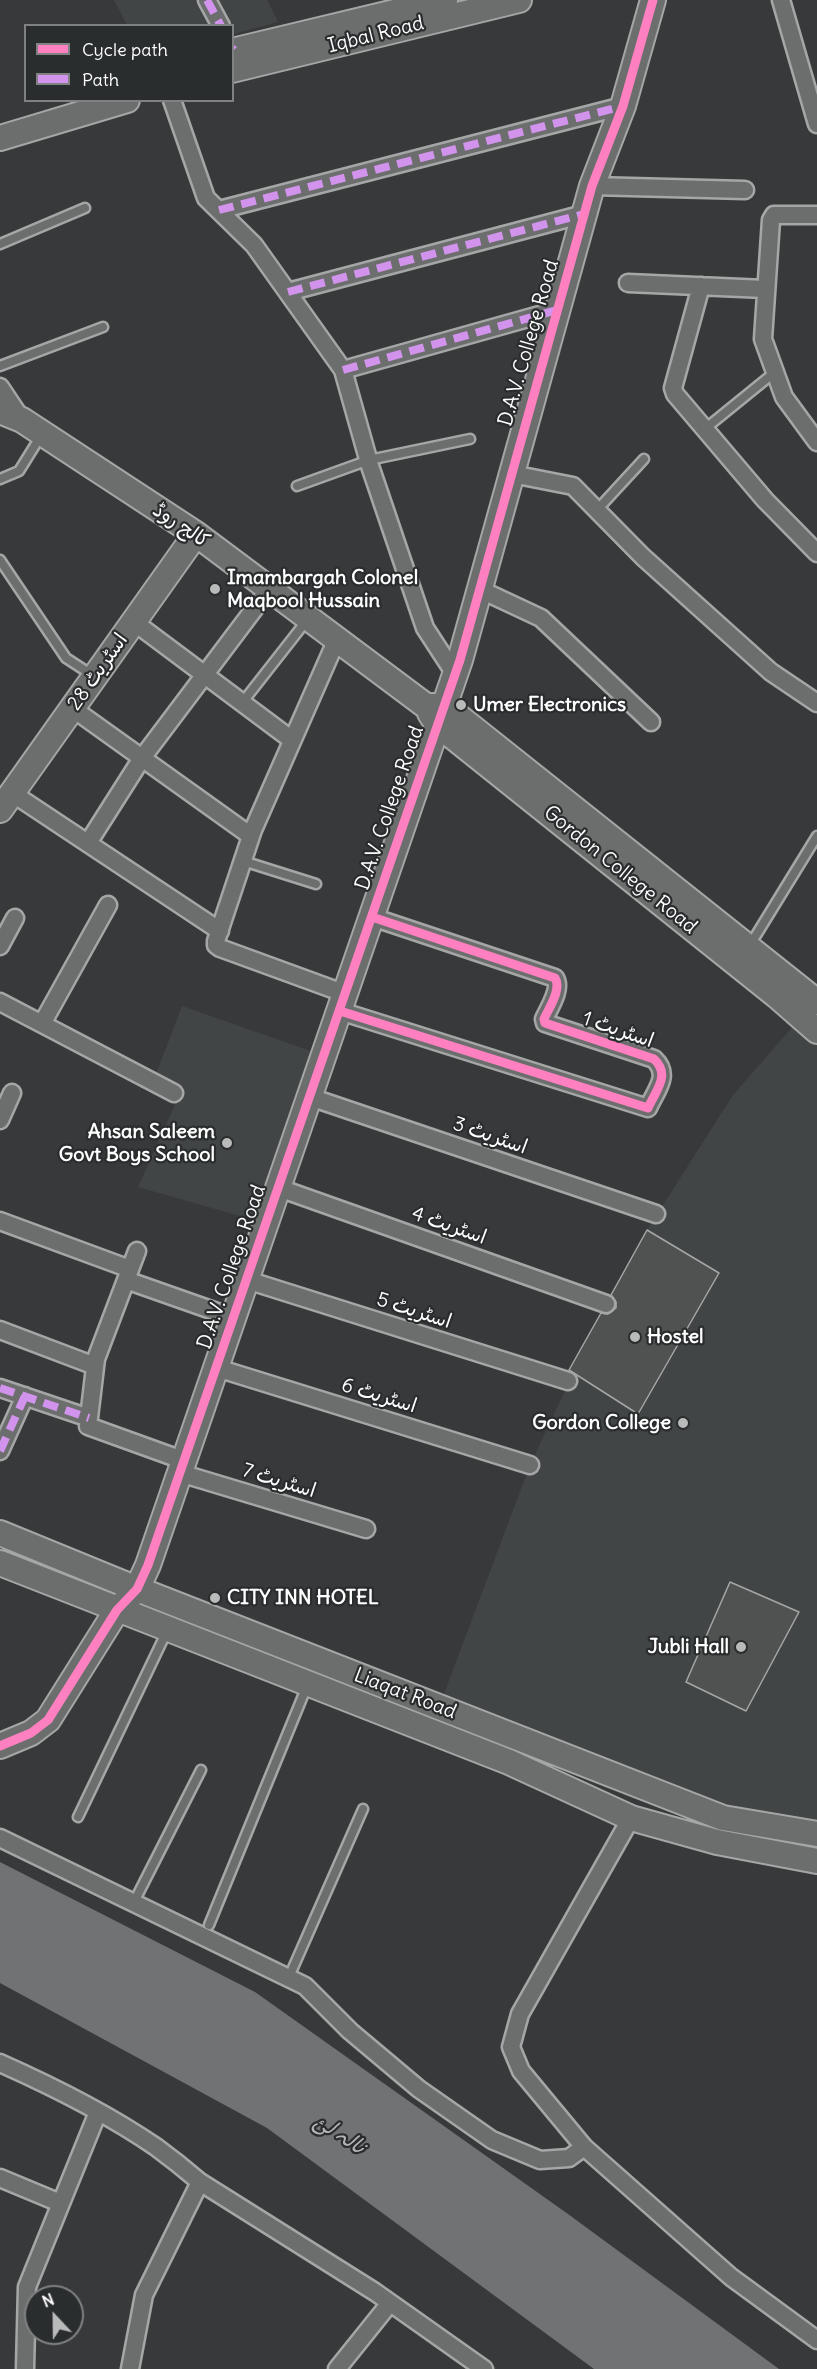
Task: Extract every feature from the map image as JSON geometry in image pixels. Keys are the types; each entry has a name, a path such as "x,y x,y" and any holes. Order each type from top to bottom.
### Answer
{"street":[{"path":"207,0 220,24"},
{"name":"Iqbal Road","path":"234,55 445,0"},
{"name":"Iqbal Road","path":"234,55 519,0"},
{"name":"D.A.V. College Road","path":"0,1746 31,1733 48,1720 117,1610 137,1589 148,1565 343,1003 436,712 455,674 591,186 622,106 653,0"},
{"path":"781,0 817,124"},
{"path":"0,123 66,102"},
{"path":"0,138 120,102"},
{"path":"173,102 206,198 254,245 343,370 369,460 425,628 455,674"},
{"path":"219,210 622,106"},
{"path":"591,186 746,190"},
{"path":"288,292 584,214"},
{"path":"817,215 774,215 771,220 763,339 784,397 817,442"},
{"path":"628,283 765,289"},
{"path":"701,286 673,388 675,394 765,500 817,554"},
{"path":"343,370 557,310"},
{"path":"0,387 22,420"},
{"name":"کالج روڈ","path":"0,411 22,420 196,534 436,712"},
{"path":"512,474 573,486 643,557 771,672 817,703"},
{"name":"اسٹریٹ 28","path":"6,801 196,534"},
{"path":"88,843 142,758 270,588"},
{"path":"479,589 541,618 651,722"},
{"path":"134,622 292,740"},
{"path":"337,639 250,836 216,945 343,1003"},
{"path":"72,708 250,836"},
{"name":"Gordon College Road","path":"436,712 817,1002"},
{"name":"Gordon College Road","path":"436,712 817,1031"},
{"path":"6,801 88,843 220,932"},
{"path":"43,1022 108,905"},
{"name":"اسٹریٹ 1","path":"343,1003 648,1108 663,1075 662,1067 654,1059 545,1023 544,1019 558,988 555,978 372,917"},
{"path":"0,1002 43,1022 174,1093"},
{"path":"0,1120 12,1093"},
{"name":"اسٹریٹ 3","path":"310,1097 656,1214"},
{"name":"اسٹریٹ 4","path":"279,1188 606,1304"},
{"path":"0,1221 234,1318"},
{"path":"0,1388 88,1418 95,1366 137,1251"},
{"name":"اسٹریٹ 5","path":"247,1280 568,1381"},
{"path":"0,1330 95,1366"},
{"name":"اسٹریٹ 6","path":"217,1368 530,1465"},
{"path":"0,1451 24,1396"},
{"name":"اسٹریٹ 7","path":"88,1418 88,1426 182,1467 366,1529"},
{"name":"Liaqat Road","path":"0,1533 137,1589 723,1818 817,1834"},
{"name":"Liaqat Road","path":"0,1563 509,1762 631,1818 717,1842 817,1861"},
{"path":"631,1818 520,2014 511,2047 521,2072 584,2147 731,2277 817,2340"},
{"path":"0,1838 305,1986 350,2031 419,2089 492,2140 540,2160 569,2158 584,2147"},
{"path":"0,2063 99,2112 156,2147 200,2182 390,2303 484,2369"},
{"path":"25,2369 27,2287 99,2112"},
{"path":"0,2178 60,2203"},
{"path":"130,2369 144,2295 200,2182"},
{"path":"338,2369 390,2303"}],"lane":[{"path":"0,244 85,208"},
{"path":"0,366 103,327"},
{"path":"706,428 775,372"},
{"path":"0,478 19,471 42,433"},
{"path":"297,486 369,460 470,439"},
{"path":"597,510 644,459"},
{"path":"0,560 66,658 94,677"},
{"path":"242,703 309,618"},
{"path":"748,948 817,836"},
{"path":"243,861 316,884"},
{"path":"78,1817 168,1629"},
{"path":"209,1924 309,1682"},
{"path":"134,1902 201,1770"},
{"path":"289,1977 363,1809"}],"shaded area":[{"path":"114,0 267,0 278,22 234,34 234,24 126,24"},
{"name":"Ahsan Saleem Govt Boys School","path":"182,1006 325,1056 268,1224 138,1187 178,1098 153,1082"},
{"name":"Gordon College","path":"810,1007 817,1012 817,1834 723,1818 439,1707 530,1465 606,1304 647,1230 733,1095"}],"water":[{"name":"نالہ لئ","path":"0,1862 255,1992 568,2214 779,2369 594,2369 267,2128 0,1983"}],"building":[{"name":"Hostel","path":"647,1230 719,1273 638,1414 569,1370 601,1313 608,1314 616,1308 616,1302 611,1295"},
{"name":"Jubli Hall","path":"730,1582 799,1612 746,1711 686,1682"}],"marked path":[{"path":"207,0 220,24"},
{"path":"219,210 623,106"},
{"path":"288,292 584,214"},
{"path":"343,370 557,310"},
{"path":"0,1388 89,1418"},
{"path":"0,1451 25,1396"}],"cycle path":[{"path":"0,1746 31,1733 48,1720 117,1610 137,1589 148,1565 460,660 592,186 623,106 653,0"},
{"path":"340,1011 648,1108 660,1083 661,1071 654,1059 545,1023 544,1019 556,993 555,978 372,917"}],"place":[{"name":"Imambargah Colonel Maqbool Hussain","path":"215,589"},
{"name":"Umer Electronics","path":"461,705"},
{"name":"Ahsan Saleem Govt Boys School","path":"227,1143"},
{"name":"Hostel","path":"635,1337"},
{"name":"Gordon College","path":"683,1423"},
{"name":"CITY INN HOTEL","path":"215,1598"},
{"name":"Jubli Hall","path":"741,1647"}]}
